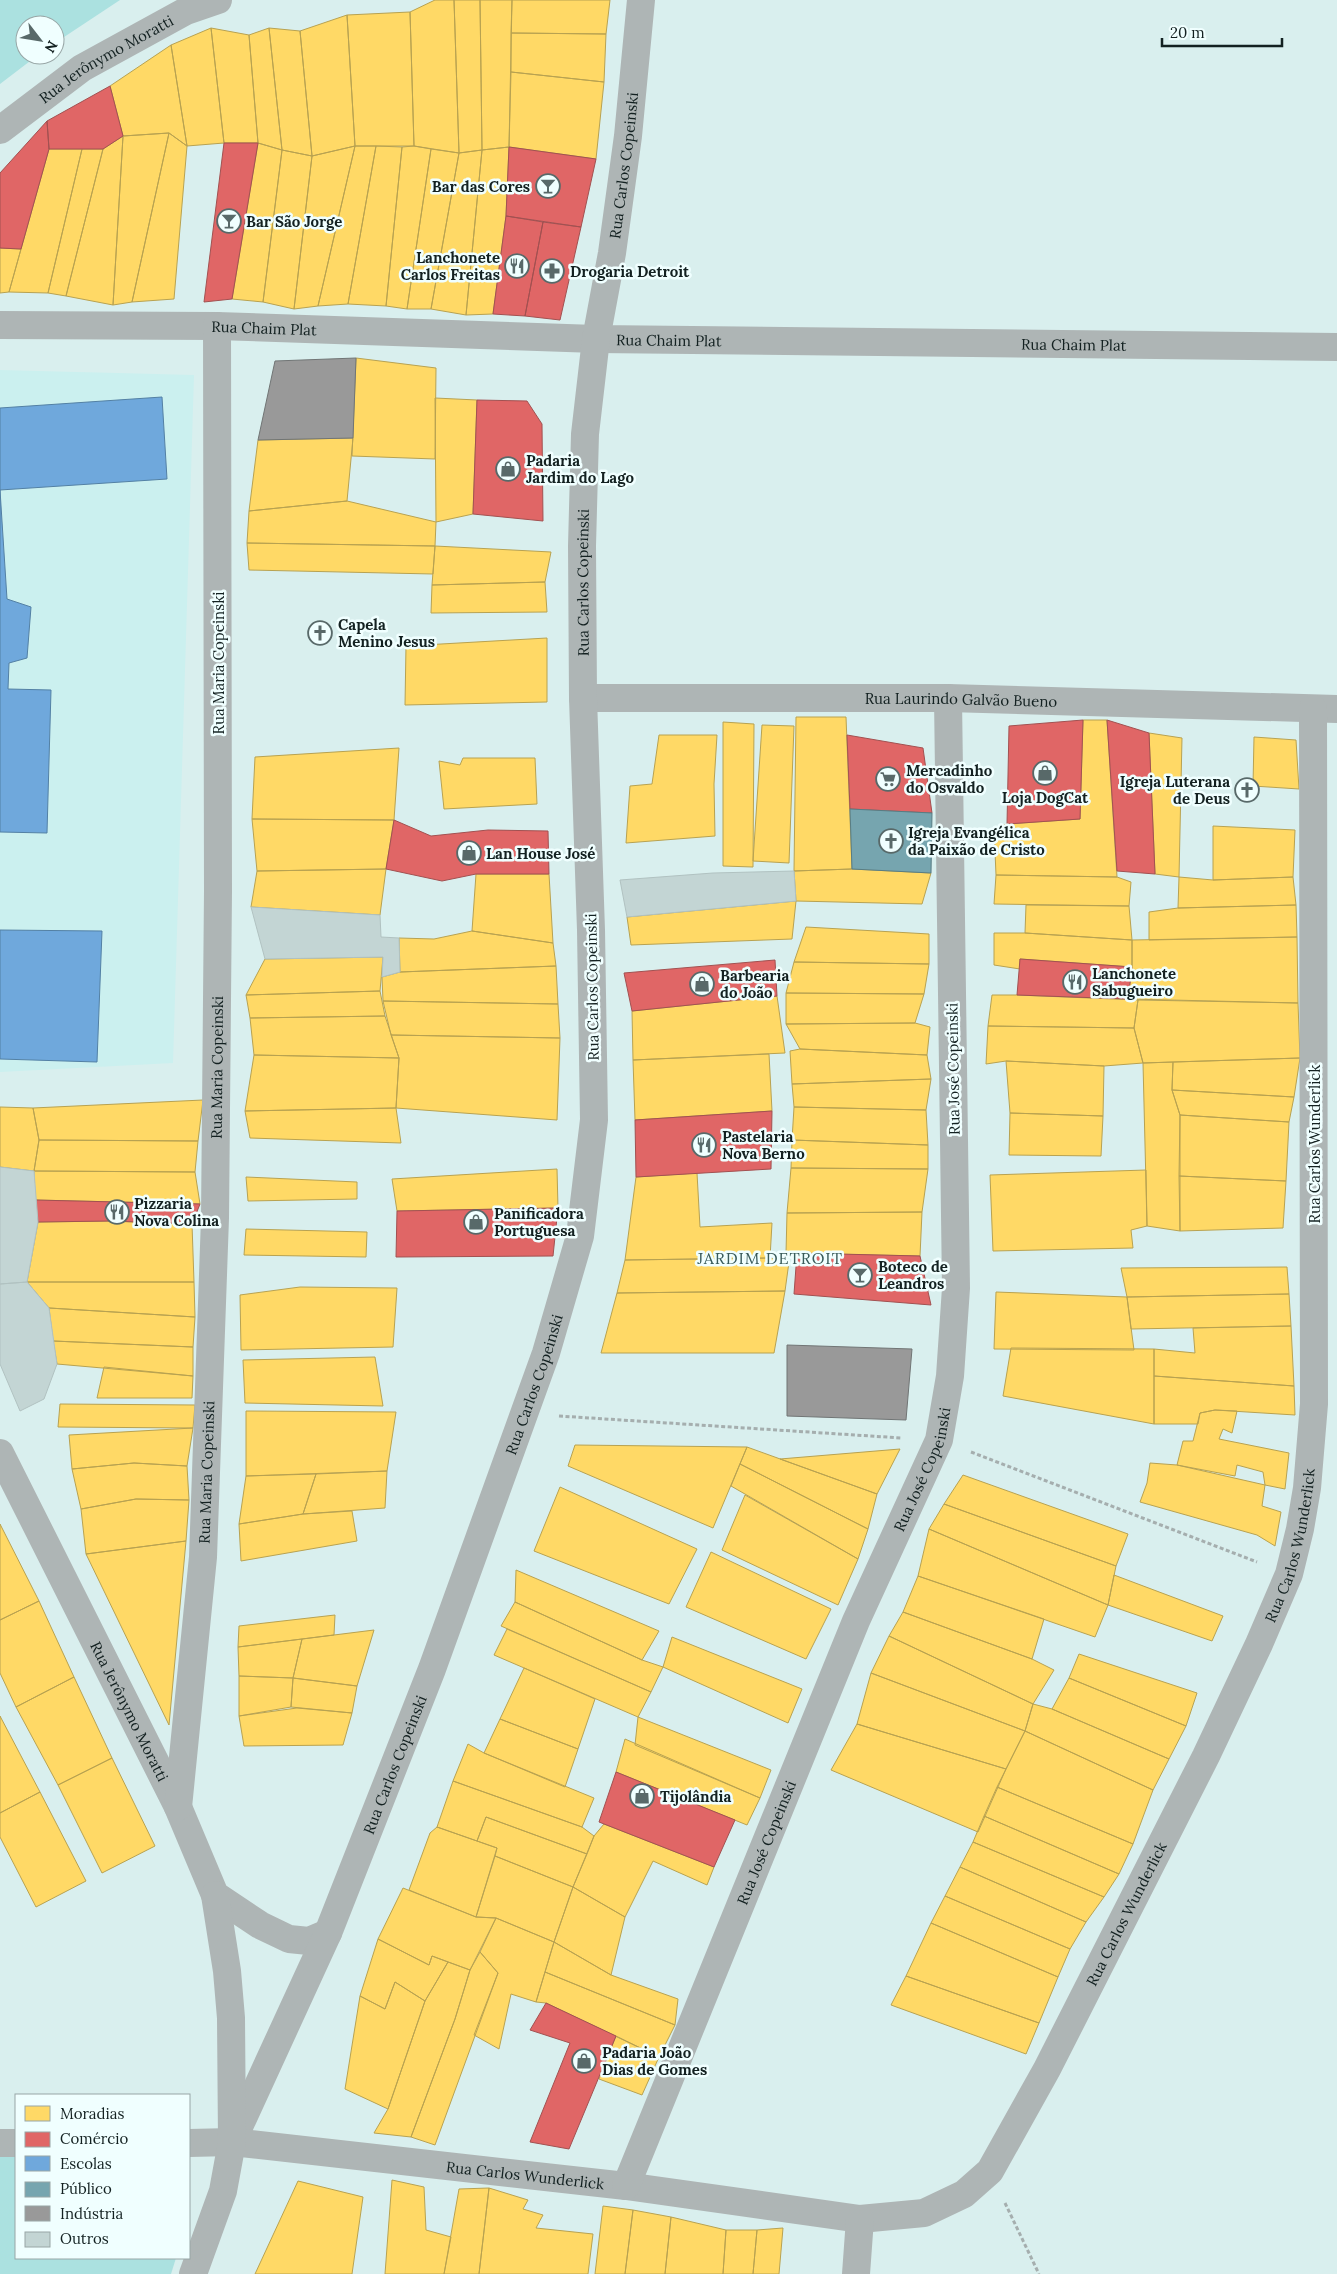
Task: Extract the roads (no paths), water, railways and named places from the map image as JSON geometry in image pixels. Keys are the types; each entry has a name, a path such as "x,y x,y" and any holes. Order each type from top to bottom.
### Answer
{"street":[{"name":"Rua Jerônymo Moratti","path":"0,130 82,68 186,12 218,0"},
{"name":"Rua Carlos Copeinski","path":"232,2142 328,1933 432,1669 484,1531 546,1353 580,1236 594,1120 591,930 583,698 582,546 585,434 596,339 612,253 628,136 640,0"},
{"name":"Rua Chaim Plat","path":"0,324 217,326 596,339 1337,347"},
{"name":"Rua Maria Copeinski","path":"178,1807 203,1557 215,1227 218,901 217,326"},
{"name":"Rua Laurindo Galvão Bueno","path":"583,698 948,698 1325,709"},
{"name":"Rua José Copeinski","path":"626,2186 852,1629 939,1440 950,1376 956,1288 948,698"},
{"name":"Rua Carlos Wunderlick","path":"190,2142 232,2142 626,2186 860,2218 924,2213 964,2194 990,2170 1047,2069 1206,1756 1260,1644 1288,1574 1300,1529 1308,1488 1314,1404 1325,709"},
{"name":"Rua Jerônymo Moratti","path":"0,1452 178,1807 215,1895 227,1971 231,2018 232,2142"},
{"path":"215,1895 260,1925 289,1939 310,1941 328,1933"},
{"path":"193,2274 223,2192 232,2142"},
{"path":"0,2143 15,2143"},
{"path":"856,2274 860,2218"}],"place":[{"name":"Bar das Cores","path":"548,186"},
{"name":"Bar São Jorge","path":"229,221"},
{"name":"Lanchonete Carlos Freitas","path":"517,266"},
{"name":"Drogaria Detroit","path":"552,271"},
{"name":"Padaria Jardim do Lago","path":"508,469"},
{"name":"Capela Menino Jesus","path":"320,633"},
{"name":"Loja DogCat","path":"1045,773"},
{"name":"Mercadinho do Osvaldo","path":"888,779"},
{"name":"Igreja Luterana de Deus","path":"1247,790"},
{"name":"Igreja Evangélica da Paixão de Cristo","path":"891,841"},
{"name":"Lan House José","path":"469,853"},
{"name":"Lanchonete Sabugueiro","path":"1075,982"},
{"name":"Barbearia do João","path":"702,984"},
{"name":"Pastelaria Nova Berno","path":"704,1145"},
{"name":"Pizzaria Nova Colina","path":"117,1212"},
{"name":"Panificadora Portuguesa","path":"476,1222"},
{"name":"Boteco de Leandros","path":"860,1275"},
{"name":"Tijolândia","path":"642,1796"},
{"name":"Padaria João Dias de Gomes","path":"584,2061"}],"district":[{"name":"JARDIM DETROIT","path":"770,1258"}]}
